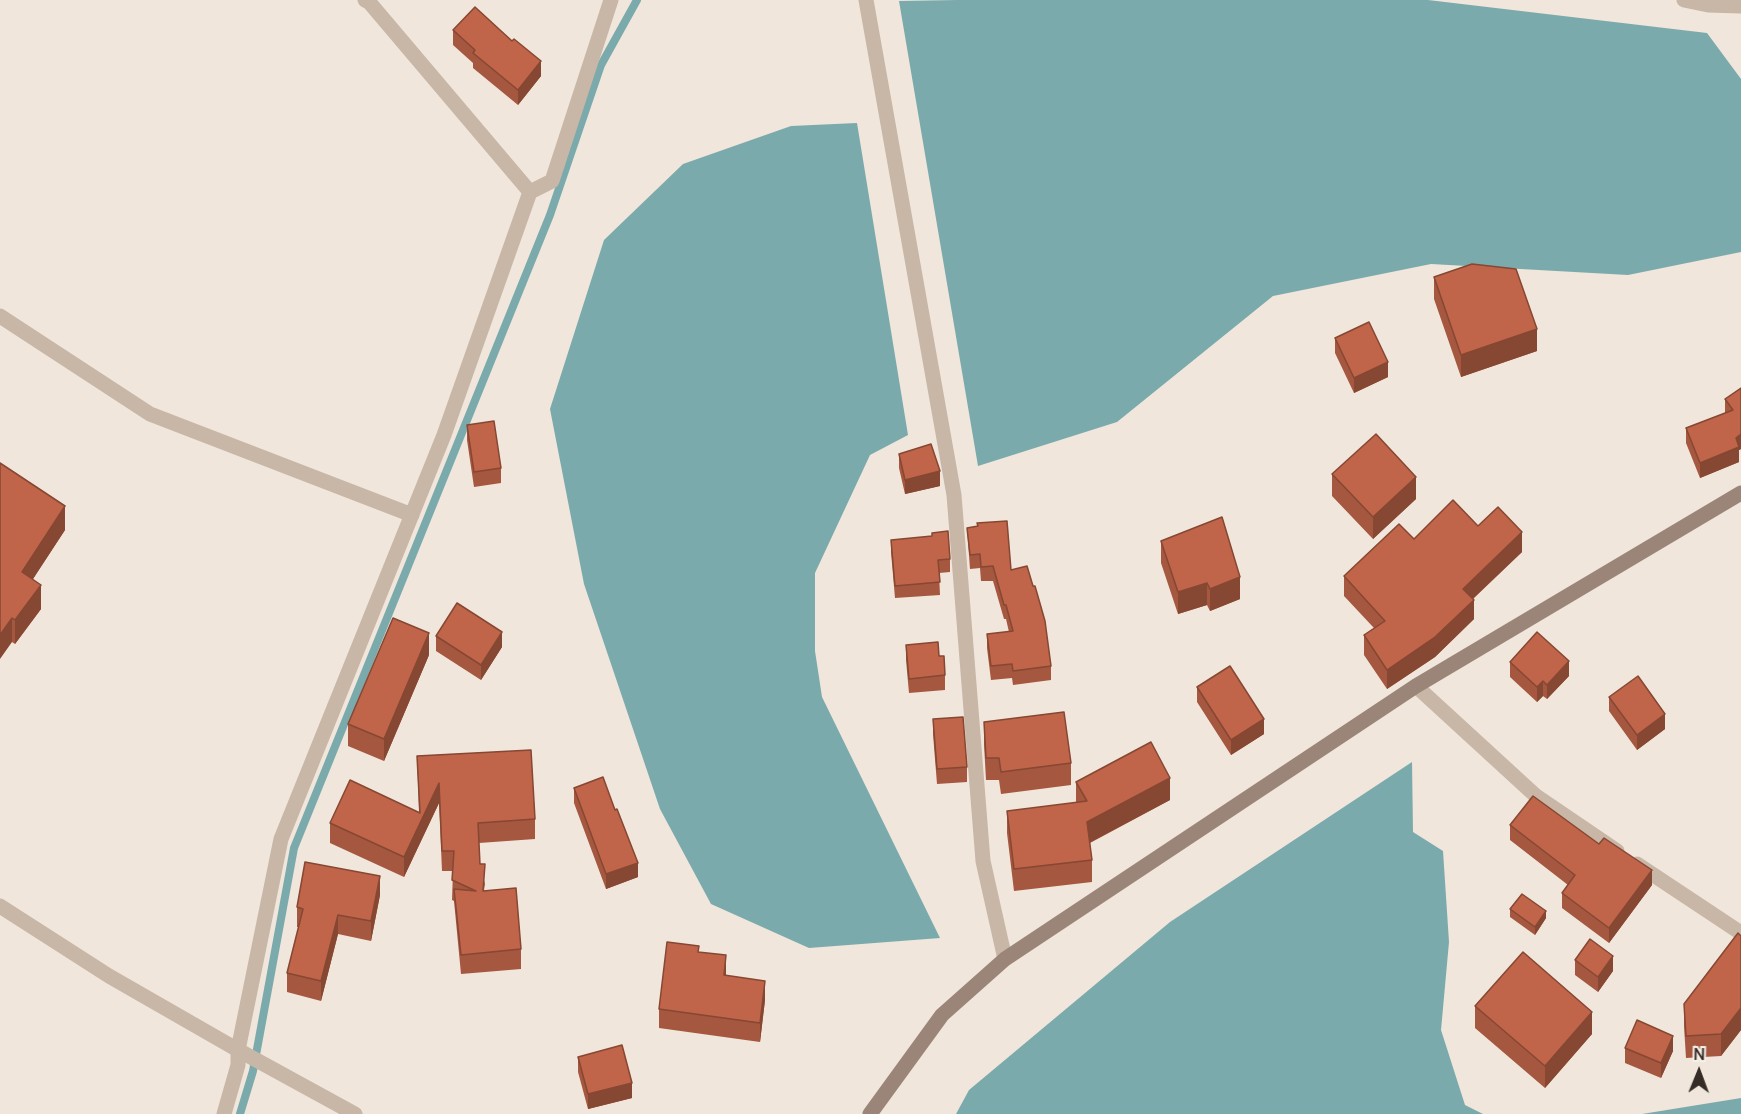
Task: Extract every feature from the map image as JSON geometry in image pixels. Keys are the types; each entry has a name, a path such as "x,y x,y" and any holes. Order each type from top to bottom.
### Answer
{"street":[{"path":"365,0 530,192"},
{"path":"224,1114 238,1065 238,1050 281,839 444,435 530,192 552,181 611,0"},
{"path":"866,0 954,495 983,861 1005,958"},
{"path":"1684,0 1708,5 1741,6"},
{"path":"0,316 150,414 412,515"},
{"path":"870,1114 942,1015 1005,958 1416,686 1741,493"},
{"path":"1416,686 1536,796 1741,933"},
{"path":"0,906 109,976 355,1114"}],"water":[{"path":"1428,0 1707,33 1741,79 1741,252 1628,275 1431,264 1273,296 1117,422 978,466 899,1"},
{"path":"857,123 908,435 870,455 815,573 815,651 822,697 940,938 809,948 711,904 660,809 584,584 550,409 604,240 683,164 791,126"},
{"path":"1412,762 1413,832 1443,851 1449,942 1441,1030 1465,1105 1483,1114 956,1114 969,1090 1170,922"},
{"path":"1741,1098 1741,1114 1642,1114"}],"building":[{"path":"475,7 512,41 514,39 541,61 518,90 473,53 475,50 453,30"},
{"path":"1472,264 1516,269 1537,329 1461,355 1434,277"},
{"path":"1369,322 1388,362 1354,378 1335,338"},
{"path":"1741,388 1741,434 1736,438 1739,447 1700,463 1686,428 1733,410 1725,399"},
{"path":"494,421 501,468 474,472 467,425"},
{"path":"1376,434 1416,477 1373,517 1332,474"},
{"path":"931,444 940,471 905,480 899,454"},
{"path":"0,463 65,506 22,572 41,585 15,620 12,618 0,635"},
{"path":"1453,500 1478,526 1498,507 1522,532 1463,589 1474,600 1435,637 1387,670 1364,635 1385,621 1344,576 1399,524 1414,539"},
{"path":"1222,517 1240,577 1210,589 1207,583 1178,592 1161,541"},
{"path":"1007,521 1011,570 1027,566 1045,621 1051,666 1013,671 1012,664 991,666 987,634 1013,631 993,566 981,567 980,554 970,555 967,528 978,526 977,523"},
{"path":"948,531 950,559 938,560 940,582 895,586 891,540 932,536 932,533"},
{"path":"457,603 502,632 481,665 436,636"},
{"path":"393,618 429,633 384,739 348,724"},
{"path":"1537,632 1569,661 1547,685 1543,681 1537,687 1510,662"},
{"path":"938,642 939,656 944,656 945,675 909,679 906,645"},
{"path":"1230,666 1264,719 1231,740 1197,687"},
{"path":"1638,676 1665,714 1637,735 1609,697"},
{"path":"1064,712 1071,763 1001,772 999,758 986,758 984,722"},
{"path":"963,717 967,767 937,769 933,719"},
{"path":"1151,742 1170,778 1087,822 1092,860 1014,869 1007,811 1087,801 1076,782"},
{"path":"531,750 535,819 478,823 480,864 485,864 483,891 516,888 521,949 461,955 454,889 476,891 452,880 454,851 442,851 439,783 404,857 330,823 350,780 420,813 417,756"},
{"path":"603,777 638,863 606,874 574,788"},
{"path":"1533,796 1599,844 1604,838 1652,870 1609,928 1562,893 1575,875 1510,825"},
{"path":"305,862 380,876 371,921 338,915 321,981 287,973 303,909 297,907"},
{"path":"1522,894 1546,911 1535,927 1510,909"},
{"path":"1738,933 1741,936 1741,1008 1721,1034 1686,1036 1684,1004"},
{"path":"1590,939 1613,956 1598,977 1575,960"},
{"path":"667,942 699,946 698,952 726,955 724,975 765,981 760,1023 659,1009"},
{"path":"1523,952 1592,1012 1545,1066 1475,1006"},
{"path":"1637,1020 1673,1036 1661,1063 1625,1048"},
{"path":"622,1045 632,1083 588,1094 578,1057"}],"waterway":[{"path":"240,1114 253,1071 294,848 550,215 601,65 637,0"}]}
